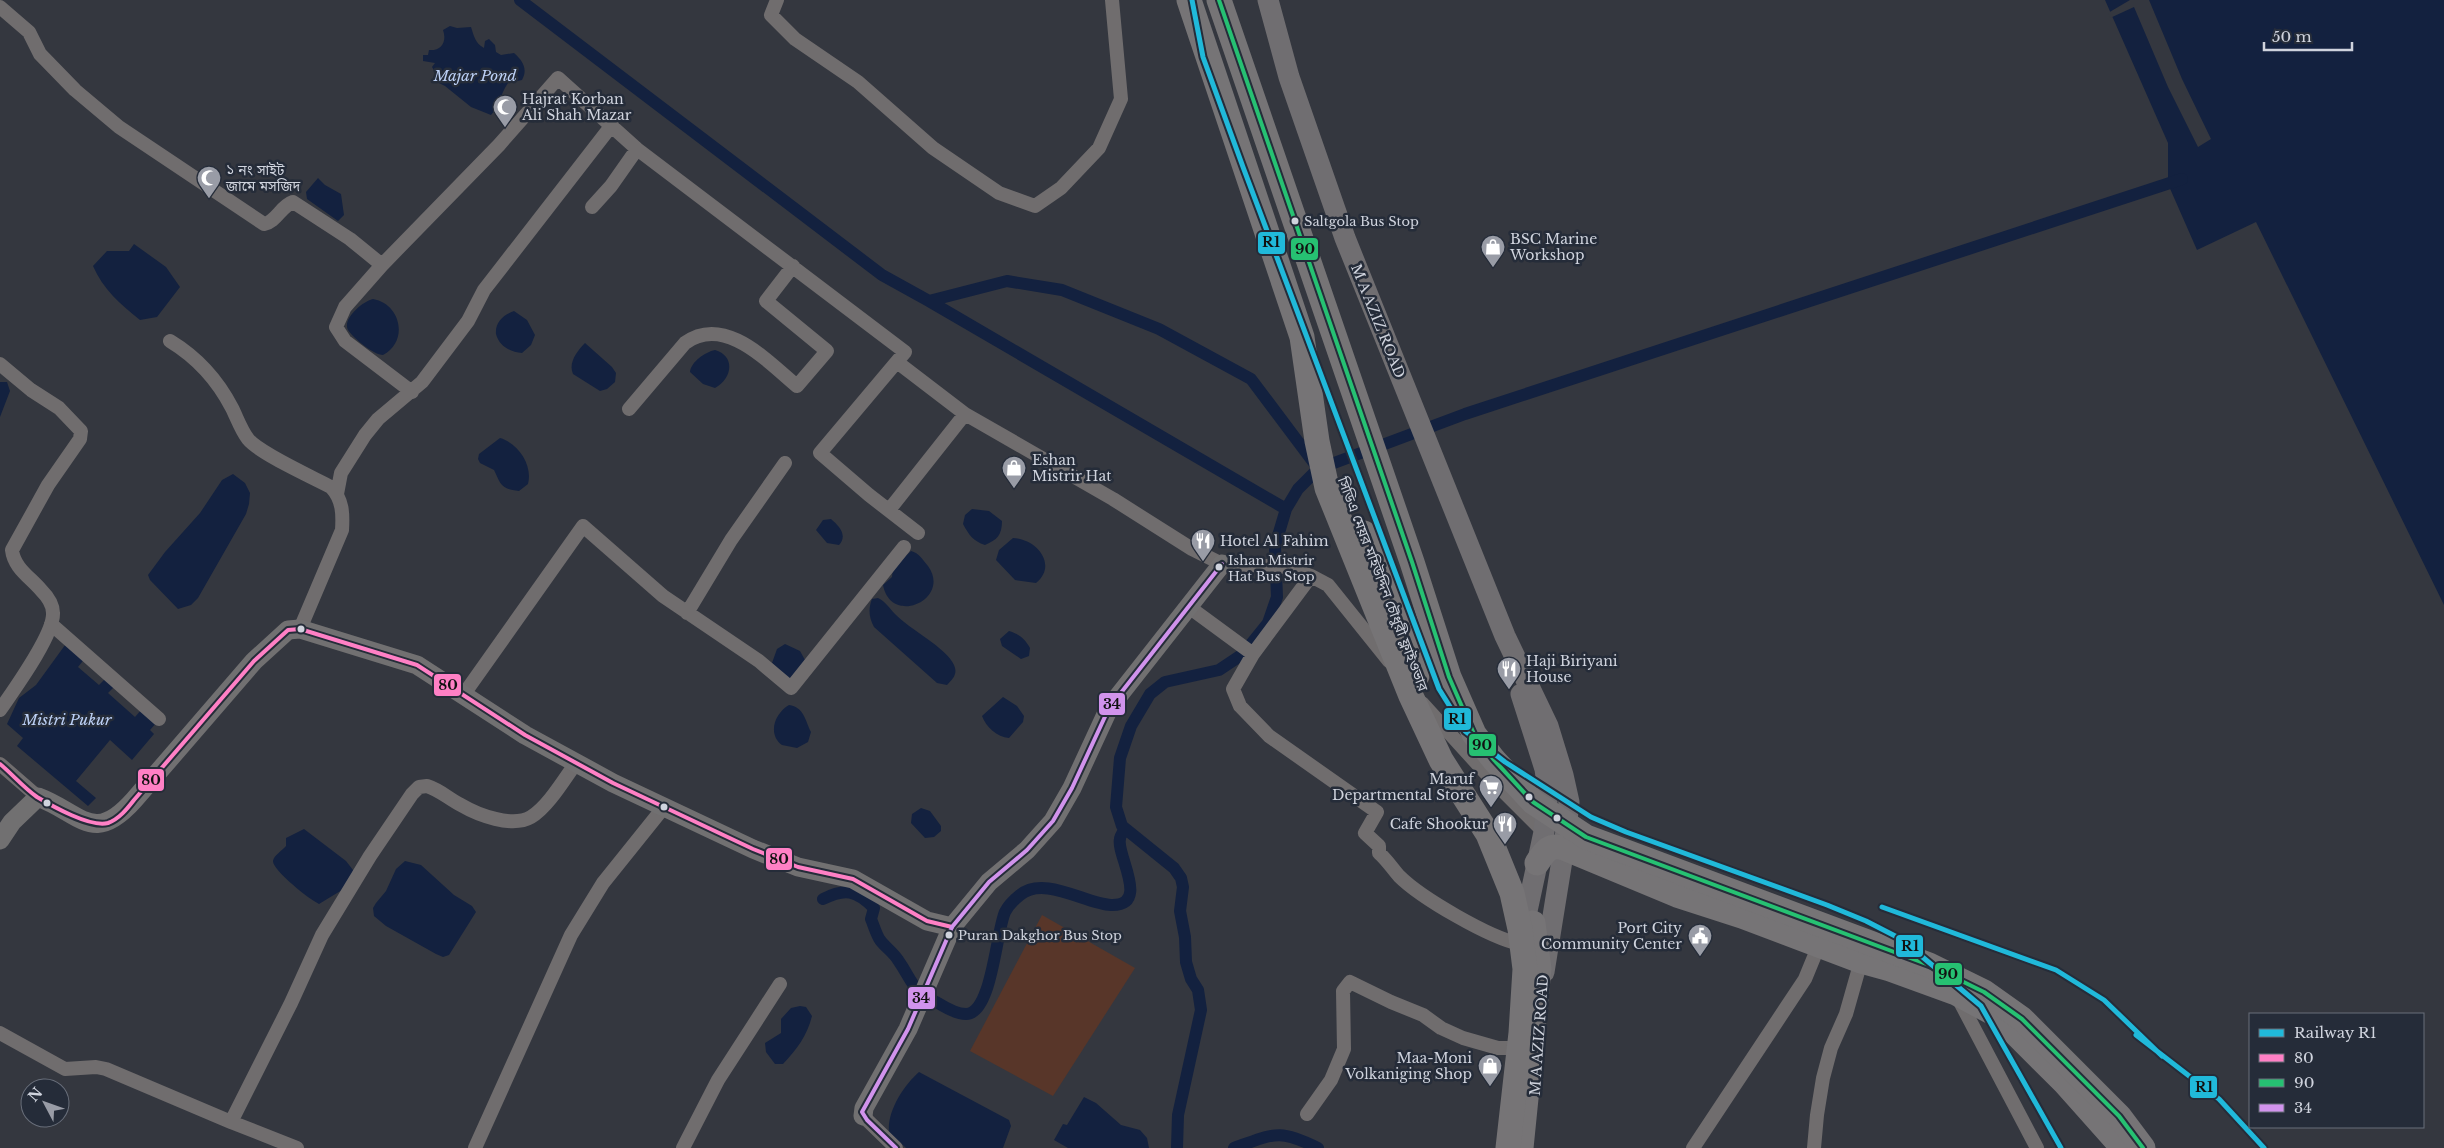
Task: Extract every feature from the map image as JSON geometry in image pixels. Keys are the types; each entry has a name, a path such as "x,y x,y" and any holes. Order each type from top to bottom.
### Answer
{"highway":[{"path":"1189,0 1302,337 1317,441 1327,488 1411,696 1441,760 1488,834 1512,893 1520,929 1525,969 1521,1033 1508,1148"},
{"name":"সিডিএ মেয়র মহিউদ্দিন চৌধুরী ফ্লাইওভার","path":"1206,0 1299,277 1316,339 1341,477 1406,635 1419,683 1518,866 1527,933 1539,969 1521,1148"},
{"path":"1219,0 1412,562 1449,677 1474,734 1494,760 1533,802 1586,837 1929,965 1984,992 2022,1019 2119,1116 2143,1148"},
{"path":"1537,863 1546,850 1554,846 1564,848 1677,896 1742,916 1819,946 1956,993 1997,1015 2065,1083 2123,1148"}],"main road":[{"name":"M A AZIZ ROAD","path":"1268,0 1289,77 1345,238 1505,636 1548,726 1563,775 1569,802 1564,848 1544,966 1543,1018 1529,1148"},
{"name":"M A AZIZ ROAD","path":"1500,1148 1527,933 1537,863 1544,832 1548,784 1505,636"}],"street":[{"path":"777,0 771,15 795,39 858,82 900,122 933,148 999,193 1035,206 1061,188 1099,148 1121,99 1112,0"},
{"path":"0,7 29,32 40,54 75,90 119,127 156,154 264,224 269,223 288,204 293,202 350,239 382,265"},
{"path":"412,392 345,341 336,327 345,307 382,265 499,145 558,78 637,149 718,213 793,266 905,352 820,453 918,532"},
{"path":"337,494 341,473 355,449 378,420 422,382 457,338 484,290 612,125"},
{"path":"592,208 611,186 637,149"},
{"path":"629,409 685,342 694,336 704,334 736,339 797,386 828,351 766,301 793,266"},
{"path":"170,341 195,357 212,376 232,407 248,439 267,453 331,487 337,494 343,516 342,530 300,629"},
{"path":"897,362 964,414 1222,564 1287,567 1311,576 1328,586 1418,699 1492,780 1544,832"},
{"path":"0,364 31,390 59,408 81,431 80,439 48,485 12,550 18,565 49,599 53,612 51,624 38,651 0,710"},
{"path":"889,510 964,414"},
{"path":"687,613 731,540 785,463"},
{"path":"464,694 583,526 663,596 759,661 791,688 904,547"},
{"path":"896,1148 863,1116 864,1108 905,1034 952,927 989,882 1027,850 1053,821 1072,788 1110,708 1222,564"},
{"path":"1311,576 1253,654 1233,689 1240,706 1269,736 1377,812 1365,833 1379,846 1379,853 1391,863 1400,876 1447,910 1504,941 1527,933"},
{"path":"1189,607 1253,654"},
{"path":"51,624 159,719"},
{"path":"0,764 38,797 86,821 106,823 115,820 254,661 288,630 300,629 410,663 464,694 525,735 664,807 798,868 853,879 927,921 952,927"},
{"path":"231,1122 287,1012 322,935 382,838 412,794 419,787 427,786 483,816 496,819 524,819 531,817 539,810 576,763"},
{"path":"0,840 12,822 38,797"},
{"path":"475,1148 572,935 603,883 664,807"},
{"path":"1693,1148 1804,979 1819,946"},
{"path":"1814,1148 1816,1115 1823,1078 1831,1048 1846,1014 1861,961"},
{"path":"1306,1114 1331,1080 1344,1050 1342,991 1350,982 1423,1015 1441,1028 1463,1038 1491,1046 1512,1048"},
{"path":"683,1148 718,1080 780,984"},
{"path":"1956,993 2037,1148"},
{"path":"0,1033 65,1069 96,1067 106,1069 297,1148"}],"shaded area":[{"path":"1042,915 1135,968 1053,1096 970,1051"}],"water":[{"path":"2105,0 2444,0 2444,605 2256,222 2197,250 2168,184 2168,143"},
{"name":"Majar Pond","path":"450,26 457,28 471,27 475,39 481,46 484,48 485,41 489,39 495,45 496,52 501,55 514,53 524,65 525,72 522,80 508,83 491,115 471,107 445,86 435,81 437,75 432,67 435,63 423,61 423,55 428,55 429,50 440,47 444,41 443,30"},
{"path":"318,178 325,185 341,194 344,215 338,221 307,199 306,192"},
{"path":"134,244 166,267 180,287 157,317 140,320 113,296 93,266 107,251 129,251"},
{"path":"373,299 383,302 390,308 398,324 399,332 396,341 391,349 383,355 374,352 359,341 348,330 347,326 354,311"},
{"path":"514,311 527,320 535,335 531,345 522,353 506,348 497,338 496,334 500,320"},
{"path":"585,343 612,367 616,373 615,382 607,389 600,391 573,374 572,361"},
{"path":"715,350 726,357 729,362 729,368 725,379 715,388 703,384 690,372 699,358"},
{"path":"0,382 7,382 10,391 0,417"},
{"path":"500,438 513,445 526,462 529,477 528,484 519,491 508,489 502,485 494,470 480,463 478,459 479,454"},
{"path":"233,474 245,483 250,493 246,514 198,598 191,605 178,609 150,580 148,575 165,552 200,513 222,480"},
{"path":"972,509 989,511 1002,521 998,536 985,545 977,542 963,524 965,515"},
{"path":"831,519 843,534 839,545 827,543 816,530 823,520"},
{"path":"1013,538 1022,539 1030,543 1042,554 1045,561 1045,569 1036,583 1015,580 996,560 999,550"},
{"path":"911,551 923,559 933,578 932,589 926,598 918,604 907,606 897,604 888,598 883,585 892,577 893,568"},
{"path":"878,598 901,620 936,645 950,659 954,665 955,674 947,685 937,683 874,627 870,617 870,606 872,599"},
{"path":"1009,631 1019,635 1026,642 1030,648 1029,656 1021,659 1002,646 1000,639"},
{"name":"Mistri Pukur","path":"68,641 86,657 78,667 99,685 107,677 116,685 108,693 135,717 142,709 157,722 150,730 154,734 132,760 110,740 76,781 96,798 88,806 17,746 23,738 7,724 19,698 36,685"},
{"path":"785,644 800,651 805,660 791,678 788,679 772,663 777,649"},
{"path":"1003,697 1017,706 1024,716 1023,722 1009,738 1000,736 992,731 982,716"},
{"path":"789,705 801,711 811,732 808,742 797,748 782,745 777,740 774,730 780,713"},
{"path":"921,808 930,811 941,826 941,831 934,837 925,838 911,823 912,814"},
{"path":"304,829 346,861 353,870 353,876 342,890 319,904 285,878 278,871 273,861 276,855 286,846 286,838"},
{"path":"405,861 421,865 454,895 472,906 476,912 449,955 443,957 436,954 386,926 374,916 373,908 386,891 396,869"},
{"path":"806,1007 812,1016 807,1030 797,1047 783,1064 775,1064 766,1052 765,1043 781,1033 781,1019 791,1008"},
{"path":"919,1072 1009,1120 1011,1126 1003,1148 906,1148 889,1132 889,1124 894,1107 902,1091"},
{"path":"1084,1097 1096,1103 1121,1125 1140,1130 1147,1138 1149,1148 1068,1148 1054,1140 1063,1124 1067,1125"}],"pier":[{"path":"2130,0 2149,0 2182,79 2211,139 2198,147 2168,87 2134,7 2110,18 2108,13"}],"waterway":[{"path":"520,0 882,275 929,301 1007,281 1062,290 1159,329 1251,379 1317,467"},
{"path":"1177,1148 1178,1115 1201,1010 1198,990 1191,979 1186,962 1185,937 1180,911 1183,887 1181,878 1174,868 1122,826 1116,807 1120,758 1131,726 1150,694 1165,682 1219,670 1243,654 1268,623 1277,597 1275,546 1286,509 1298,489 1318,469 1465,414 2182,179"},
{"path":"929,301 1286,509"},
{"path":"823,899 844,892 862,897 874,908 871,919 879,938 896,957 917,989 948,1009 966,1014 975,1010 982,1001 992,971 1005,912 1020,895 1030,890 1041,888 1053,889 1111,905 1123,903 1129,897 1129,878 1120,846 1120,838 1125,829"},
{"path":"1234,1148 1258,1139 1276,1135 1294,1138 1318,1148"}],"rail line":[{"name":"R1","path":"1192,0 1203,57 1243,167 1439,689 1465,731 1505,762 1591,817 1626,832 1827,905 1866,921 1901,939 1981,1006 2061,1148"},
{"name":"R1","path":"1882,907 2056,970 2104,1000 2162,1056"},
{"name":"R1","path":"2136,1035 2219,1099 2264,1148"}],"transit line":[{"name":"90","path":"1219,0 1412,562 1449,677 1474,734 1494,760 1533,802 1586,837 1929,965 1984,992 2022,1019 2119,1116 2143,1148"},
{"name":"34","path":"896,1148 867,1120 862,1112 908,1029 952,927 989,882 1027,850 1053,821 1072,788 1109,708 1222,564"},
{"name":"80","path":"0,764 32,793 44,801 82,819 101,824 108,823 126,810 254,661 288,630 300,629 417,665 525,735 613,783 753,849 798,867 853,879 927,921 952,927"}],"place":[{"name":"Hajrat Korban Ali Shah Mazar","path":"505,128"},
{"name":"১ নং সাইট জামে মসজিদ","path":"209,199"},
{"name":"Saltgola Bus Stop","path":"1295,221"},
{"name":"BSC Marine Workshop","path":"1493,268"},
{"name":"Eshan Mistrir Hat","path":"1014,489"},
{"name":"Hotel Al Fahim","path":"1203,562"},
{"name":"Ishan Mistrir Hat Bus Stop","path":"1219,567"},
{"name":"Haji Biriyani House","path":"1509,690"},
{"name":"Maruf Departmental Store","path":"1491,808"},
{"name":"Cafe Shookur","path":"1505,845"},
{"name":"Puran Dakghor Bus Stop","path":"949,935"},
{"name":"Port City Community Center","path":"1700,957"},
{"name":"Maa-Moni Volkaniging Shop","path":"1490,1087"}]}
